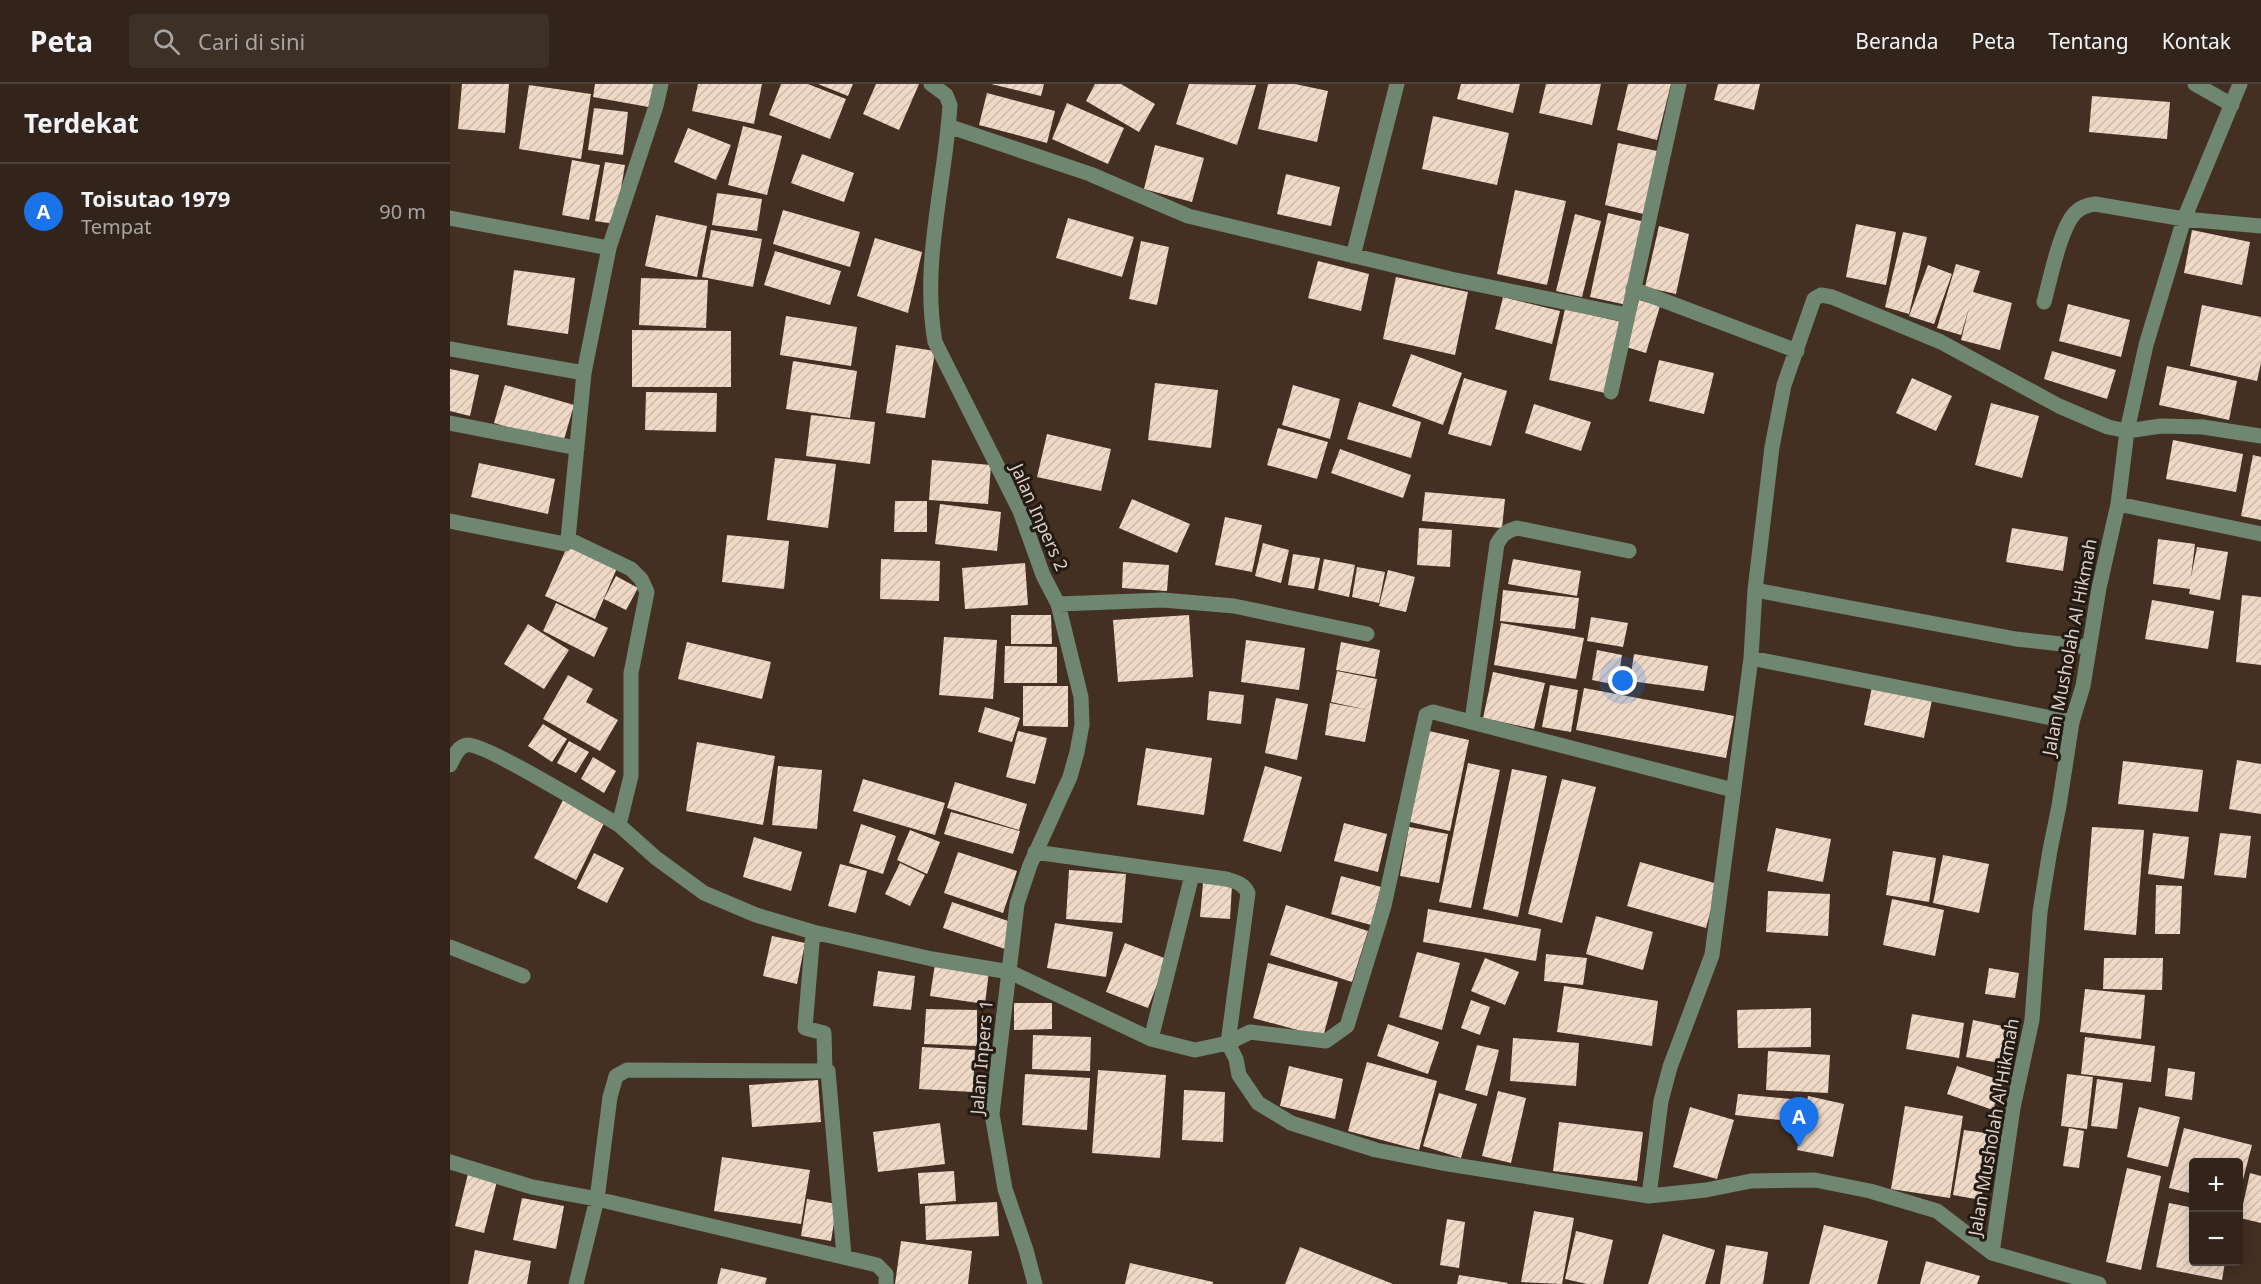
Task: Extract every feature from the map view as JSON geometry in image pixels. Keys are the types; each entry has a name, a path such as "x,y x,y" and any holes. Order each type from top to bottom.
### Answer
{"street":[{"path":"450,521 565,544 568,539 584,373 609,248 656,106 661,84"},
{"name":"Jalan Inpers 2","path":"931,84 946,95 950,105 930,267 930,313 935,342 1020,511 1043,575 1058,604 1081,697 1082,725 1070,777 1035,852 1017,904 1010,972"},
{"path":"1353,256 1397,84"},
{"path":"1611,392 1679,84"},
{"path":"2195,84 2232,105"},
{"name":"Jalan Musholah Al Hikmah","path":"1992,1253 2013,1108 2032,1020 2040,912 2072,722 2083,686 2088,647 2118,504 2127,432 2146,345 2184,219 2240,84"},
{"path":"948,126 1090,174 1188,216 1353,256 1627,315"},
{"path":"2044,302 2067,227 2075,213 2084,206 2095,204 2184,219 2261,226"},
{"path":"450,218 609,248"},
{"path":"1634,289 1797,351"},
{"path":"1649,1196 1661,1101 1670,1067 1712,955 1751,658 1755,590 1772,447 1784,386 1814,299 1821,295 1832,297 1957,350 2059,406 2108,427 2127,432 2161,426 2203,427 2261,436"},
{"path":"450,349 584,373"},
{"path":"450,423 578,448"},
{"path":"2118,504 2261,534"},
{"path":"1472,721 1497,544 1502,536 1507,531 1517,528 1629,551"},
{"path":"568,539 631,569 641,579 647,592 631,673 631,776 619,825"},
{"path":"1755,590 2016,639 2088,647"},
{"path":"1058,604 1163,600 1234,606 1367,634"},
{"path":"1751,658 2072,722"},
{"path":"450,765 460,748 468,744 476,746 573,797 619,825 656,858 704,893 756,915 813,932 932,959 1010,972 1151,1039 1195,1050 1228,1042 1250,1032 1326,1041 1347,1026 1384,906 1426,715 1433,712 1472,721 1733,790"},
{"path":"1035,852 1239,882 1245,886 1248,893 1228,1042 1236,1059 1239,1075 1258,1103 1291,1123 1376,1150 1649,1196 1706,1190 1751,1180 1815,1180 1870,1191 1937,1211 1992,1253 2099,1284"},
{"path":"1151,1039 1192,875"},
{"path":"813,932 805,1028 824,1033 825,1071"},
{"path":"450,947 523,976"},
{"name":"Jalan Inpers 1","path":"1010,972 992,1114 1005,1189 1035,1284"},
{"path":"576,1284 597,1199 610,1097 616,1076 627,1070 828,1071 844,1256"},
{"path":"450,1162 532,1187 597,1199 877,1265 886,1274 886,1284"}],"building":[{"path":"462,84 509,84 505,133 458,129"},
{"path":"595,84 658,84 654,108 593,97"},
{"path":"698,84 762,84 754,124 692,111"},
{"path":"781,84 808,84 846,99 830,139 769,115"},
{"path":"818,84 853,84 848,96"},
{"path":"876,84 919,84 899,130 863,114"},
{"path":"991,84 1044,84 1041,96"},
{"path":"1095,84 1121,84 1155,104 1139,132 1086,101"},
{"path":"1189,84 1256,85 1237,145 1176,124"},
{"path":"1268,84 1295,84 1328,91 1317,142 1258,129"},
{"path":"1461,84 1520,84 1513,113 1457,99"},
{"path":"1546,84 1601,84 1592,125 1539,113"},
{"path":"1628,84 1671,84 1657,140 1617,130"},
{"path":"1718,84 1760,84 1754,110 1714,100"},
{"path":"529,85 591,94 581,159 519,149"},
{"path":"987,93 1055,111 1047,143 979,125"},
{"path":"2092,96 2170,102 2167,139 2089,132"},
{"path":"1067,103 1124,128 1108,164 1052,139"},
{"path":"594,108 628,112 623,155 588,150"},
{"path":"1433,116 1509,133 1497,185 1422,169"},
{"path":"743,126 782,136 767,195 728,185"},
{"path":"688,128 731,145 716,180 674,162"},
{"path":"1618,143 1662,152 1648,215 1605,205"},
{"path":"1155,145 1204,158 1192,202 1144,189"},
{"path":"802,154 854,173 844,202 791,183"},
{"path":"572,160 600,165 589,220 562,215"},
{"path":"605,162 625,165 615,224 595,221"},
{"path":"1286,174 1340,187 1331,226 1277,214"},
{"path":"1515,190 1566,201 1547,285 1497,274"},
{"path":"717,193 762,199 757,231 712,225"},
{"path":"783,210 860,232 850,267 773,244"},
{"path":"1608,213 1645,222 1627,305 1590,297"},
{"path":"1575,214 1601,221 1582,297 1556,291"},
{"path":"656,215 707,226 697,277 645,266"},
{"path":"1068,218 1134,237 1122,277 1056,258"},
{"path":"1856,224 1896,232 1886,285 1846,277"},
{"path":"1659,226 1689,234 1676,294 1645,287"},
{"path":"711,230 762,239 753,287 702,277"},
{"path":"2192,230 2250,242 2242,285 2184,273"},
{"path":"1903,232 1927,237 1909,314 1885,307"},
{"path":"875,238 922,252 908,313 857,296"},
{"path":"1141,241 1169,247 1157,305 1129,299"},
{"path":"775,251 841,271 830,305 764,285"},
{"path":"1318,261 1369,274 1361,311 1308,298"},
{"path":"1956,264 1980,271 1973,292 2012,303 2000,350 1961,340 1969,308 1961,335 1937,328"},
{"path":"1928,265 1952,274 1934,324 1909,316"},
{"path":"514,270 575,278 568,334 507,325"},
{"path":"1396,277 1468,292 1455,355 1383,339"},
{"path":"641,278 708,280 706,328 639,325"},
{"path":"1503,297 1560,311 1552,344 1495,329"},
{"path":"1639,300 1660,306 1646,353 1626,347"},
{"path":"2068,304 2130,320 2121,357 2059,341"},
{"path":"2202,305 2261,317 2261,363 2257,381 2190,366"},
{"path":"1565,309 1622,322 1605,393 1549,380"},
{"path":"786,316 857,327 851,366 780,355"},
{"path":"632,330 731,331 731,387 632,387"},
{"path":"896,345 935,351 925,418 886,413"},
{"path":"2052,351 2116,370 2107,399 2044,379"},
{"path":"1411,354 1462,373 1443,425 1392,406"},
{"path":"1659,360 1714,373 1704,414 1649,401"},
{"path":"793,361 857,371 850,418 786,409"},
{"path":"2167,366 2237,381 2229,420 2159,405"},
{"path":"450,369 479,375 470,416 450,411"},
{"path":"1464,378 1507,391 1491,446 1448,434"},
{"path":"1912,378 1952,396 1936,431 1896,413"},
{"path":"1155,383 1218,390 1211,448 1148,440"},
{"path":"505,385 574,405 563,443 494,423"},
{"path":"1293,385 1340,399 1330,439 1282,425"},
{"path":"646,392 717,393 716,432 645,430"},
{"path":"1359,402 1421,422 1411,458 1347,439"},
{"path":"1991,403 2039,416 2022,478 1975,465"},
{"path":"1534,404 1591,422 1581,451 1525,433"},
{"path":"811,415 875,422 870,464 806,456"},
{"path":"1278,428 1328,442 1317,479 1267,465"},
{"path":"1047,434 1111,449 1101,491 1037,477"},
{"path":"2173,440 2243,454 2236,492 2166,479"},
{"path":"1340,449 1411,475 1403,498 1331,473"},
{"path":"2253,455 2261,457 2261,520 2241,516"},
{"path":"775,458 836,464 828,528 767,520"},
{"path":"932,460 991,465 988,504 929,500"},
{"path":"479,463 555,479 548,514 471,497"},
{"path":"1425,492 1505,499 1502,528 1422,521"},
{"path":"1132,499 1190,524 1177,553 1119,528"},
{"path":"895,501 927,501 927,532 894,532"},
{"path":"940,504 1001,512 997,551 935,544"},
{"path":"1225,517 1262,525 1252,572 1215,565"},
{"path":"1419,528 1452,530 1450,567 1417,565"},
{"path":"2012,528 2068,537 2063,571 2006,562"},
{"path":"727,535 789,541 784,589 722,582"},
{"path":"2158,539 2195,544 2191,577 2197,547 2228,552 2220,600 2189,594 2190,589 2153,584"},
{"path":"1263,543 1289,550 1281,583 1255,576"},
{"path":"568,545 617,568 595,619 545,596"},
{"path":"1293,554 1320,558 1314,589 1288,585"},
{"path":"881,559 940,561 939,601 880,599"},
{"path":"1324,559 1355,565 1349,597 1318,590"},
{"path":"1513,559 1581,571 1577,596 1508,584"},
{"path":"1123,562 1169,565 1167,591 1122,588"},
{"path":"1025,563 1028,605 965,609 962,568"},
{"path":"1357,567 1385,572 1379,603 1352,597"},
{"path":"1388,570 1415,577 1406,612 1379,606"},
{"path":"616,576 638,588 626,610 604,599"},
{"path":"1503,590 1579,598 1575,629 1500,621"},
{"path":"2242,595 2261,597 2261,665 2236,662"},
{"path":"2152,600 2214,611 2208,649 2145,639"},
{"path":"556,603 608,628 594,657 543,631"},
{"path":"1011,615 1051,615 1052,644 1011,644"},
{"path":"1189,615 1193,677 1118,682 1113,620"},
{"path":"1591,617 1628,623 1623,647 1587,641"},
{"path":"1501,623 1584,638 1576,679 1494,665"},
{"path":"528,624 569,650 544,689 504,664"},
{"path":"944,637 997,640 993,699 939,695"},
{"path":"1246,640 1305,648 1299,690 1241,682"},
{"path":"687,642 771,662 762,699 678,679"},
{"path":"1341,642 1380,650 1375,677 1336,670"},
{"path":"1005,646 1057,647 1057,683 1004,683"},
{"path":"1597,650 1622,655 1617,685 1592,680"},
{"path":"1634,654 1708,666 1704,691 1630,681"},
{"path":"1337,671 1377,679 1365,742 1325,735 1330,703 1368,710 1331,702"},
{"path":"1493,672 1545,683 1534,729 1483,718"},
{"path":"568,675 593,689 586,702 618,720 600,751 543,719"},
{"path":"1550,685 1578,690 1571,732 1542,727"},
{"path":"1023,686 1068,686 1068,727 1023,726"},
{"path":"1872,687 1932,700 1924,738 1864,725"},
{"path":"1584,688 1734,716 1726,758 1576,730"},
{"path":"1209,691 1244,695 1241,724 1207,720"},
{"path":"1276,698 1308,704 1297,760 1265,753"},
{"path":"985,707 1020,718 1012,742 978,732"},
{"path":"543,724 567,739 552,762 528,746"},
{"path":"1018,731 1047,738 1035,784 1006,777"},
{"path":"1429,731 1469,740 1450,831 1410,822"},
{"path":"569,741 589,752 576,773 557,763"},
{"path":"697,742 775,756 763,825 686,811"},
{"path":"1146,748 1212,758 1204,815 1137,805"},
{"path":"593,757 616,771 604,793 581,779"},
{"path":"2237,760 2261,764 2261,814 2229,809"},
{"path":"2123,761 2203,770 2198,812 2118,804"},
{"path":"1468,763 1500,770 1471,908 1439,902"},
{"path":"778,766 822,770 817,829 772,825"},
{"path":"1265,766 1302,777 1281,852 1243,841"},
{"path":"1512,769 1547,776 1518,917 1483,909"},
{"path":"863,779 945,803 935,835 853,811"},
{"path":"1562,779 1596,787 1562,923 1528,914"},
{"path":"955,782 1027,804 1019,830 947,808"},
{"path":"564,798 606,819 576,880 534,858"},
{"path":"951,812 1020,831 1013,854 944,834"},
{"path":"1344,823 1387,834 1378,872 1334,861"},
{"path":"861,824 896,836 883,874 849,863"},
{"path":"1409,827 1448,834 1439,883 1400,876"},
{"path":"2092,827 2144,830 2136,935 2084,930"},
{"path":"1776,828 1831,839 1823,882 1767,871"},
{"path":"910,830 940,842 927,874 897,860"},
{"path":"2153,833 2189,837 2184,879 2148,874"},
{"path":"2220,833 2251,836 2246,878 2214,875"},
{"path":"754,837 802,852 791,891 743,877"},
{"path":"1893,851 1936,858 1929,902 1886,895"},
{"path":"958,852 1017,871 1003,913 944,893"},
{"path":"594,853 624,868 607,903 577,888"},
{"path":"1943,855 1989,864 1979,913 1933,903"},
{"path":"1640,862 1718,884 1706,928 1627,906"},
{"path":"900,863 925,875 910,906 885,894"},
{"path":"840,864 867,871 856,913 828,906"},
{"path":"1069,870 1126,874 1122,923 1066,919"},
{"path":"1341,876 1381,887 1371,925 1331,914"},
{"path":"1203,883 1232,885 1230,919 1200,917"},
{"path":"2156,885 2182,886 2180,934 2155,934"},
{"path":"1768,891 1830,894 1828,936 1766,932"},
{"path":"1892,899 1944,910 1935,956 1883,945"},
{"path":"952,902 1014,923 1005,949 943,928"},
{"path":"1286,905 1368,931 1352,982 1270,955"},
{"path":"1428,909 1541,929 1536,961 1423,942"},
{"path":"1596,916 1653,932 1643,970 1586,954"},
{"path":"1055,923 1113,932 1106,977 1047,968"},
{"path":"772,936 805,943 797,984 763,976"},
{"path":"1125,943 1167,959 1148,1008 1106,992"},
{"path":"1417,952 1460,963 1442,1030 1399,1017"},
{"path":"1546,954 1587,958 1583,985 1544,981"},
{"path":"1485,958 1519,972 1505,1005 1471,991"},
{"path":"2104,958 2163,958 2162,990 2103,989"},
{"path":"1268,963 1338,982 1323,1037 1253,1018"},
{"path":"935,964 989,971 985,1004 930,996"},
{"path":"1989,968 2019,973 2015,998 1985,994"},
{"path":"878,971 915,976 911,1010 873,1006"},
{"path":"1564,986 1658,1001 1652,1046 1557,1032"},
{"path":"2085,989 2145,995 2141,1039 2080,1032"},
{"path":"1471,1000 1490,1007 1480,1035 1461,1028"},
{"path":"1014,1003 1052,1003 1052,1029 1014,1030"},
{"path":"1811,1008 1811,1047 1738,1048 1737,1010"},
{"path":"926,1009 977,1010 977,1046 924,1044"},
{"path":"1912,1014 1964,1023 1959,1058 1906,1049"},
{"path":"1973,1020 2012,1028 2005,1064 1966,1057"},
{"path":"1388,1024 1439,1042 1428,1074 1377,1056"},
{"path":"1033,1035 1091,1037 1090,1071 1032,1069"},
{"path":"2085,1037 2155,1046 2151,1082 2081,1074"},
{"path":"1513,1038 1579,1043 1576,1086 1510,1081"},
{"path":"1477,1045 1499,1050 1487,1096 1465,1090"},
{"path":"922,1047 975,1050 973,1092 919,1089"},
{"path":"1768,1051 1830,1055 1828,1093 1766,1090"},
{"path":"1367,1062 1437,1081 1419,1150 1348,1131"},
{"path":"1289,1066 1343,1079 1335,1119 1280,1106"},
{"path":"1957,1066 2003,1081 1993,1110 1947,1094"},
{"path":"2168,1068 2195,1072 2192,1100 2165,1096"},
{"path":"1098,1070 1166,1075 1160,1158 1092,1153"},
{"path":"1025,1074 1090,1078 1087,1130 1022,1125"},
{"path":"2067,1074 2093,1077 2087,1129 2061,1126"},
{"path":"2097,1079 2123,1083 2117,1129 2091,1126"},
{"path":"818,1080 821,1122 752,1127 749,1085"},
{"path":"1184,1090 1225,1092 1223,1142 1182,1140"},
{"path":"1498,1091 1526,1098 1511,1163 1482,1156"},
{"path":"1439,1093 1477,1104 1461,1158 1423,1146"},
{"path":"1738,1094 1801,1100 1799,1122 1735,1115"},
{"path":"1808,1096 1844,1104 1833,1157 1797,1150"},
{"path":"1905,1106 1963,1116 1950,1198 1891,1189"},
{"path":"1690,1107 1734,1120 1717,1179 1673,1167"},
{"path":"2139,1107 2180,1117 2168,1167 2127,1157"},
{"path":"1559,1122 1643,1132 1637,1181 1553,1171"},
{"path":"940,1123 945,1164 878,1172 873,1132"},
{"path":"2069,1128 2084,1131 2079,1168 2063,1166"},
{"path":"2184,1128 2252,1145 2243,1180 2243,1158 2189,1158 2189,1193 2169,1188"},
{"path":"1964,1130 1992,1134 1981,1200 1953,1195"},
{"path":"722,1157 810,1170 801,1224 714,1211"},
{"path":"2127,1168 2161,1176 2141,1270 2106,1262"},
{"path":"954,1171 956,1201 920,1204 918,1173"},
{"path":"2250,1173 2261,1176 2261,1223 2243,1219 2243,1204"},
{"path":"468,1174 497,1181 484,1233 455,1226"},
{"path":"522,1198 564,1206 556,1249 513,1240"},
{"path":"807,1199 837,1204 831,1241 801,1236"},
{"path":"997,1202 999,1236 926,1240 925,1206"},
{"path":"2169,1203 2189,1207 2189,1266 2224,1266 2222,1280 2156,1267"},
{"path":"1534,1211 1574,1218 1562,1284 1521,1282"},
{"path":"1447,1219 1465,1222 1459,1268 1440,1265"},
{"path":"1824,1225 1888,1241 1877,1284 1809,1284"},
{"path":"1576,1231 1613,1240 1603,1284 1587,1284 1565,1279"},
{"path":"1663,1234 1715,1250 1705,1284 1648,1284"},
{"path":"901,1241 972,1251 968,1284 895,1284"},
{"path":"1726,1245 1768,1252 1763,1284 1720,1284"},
{"path":"1300,1247 1393,1284 1285,1284"},
{"path":"475,1250 531,1261 527,1284 468,1284"},
{"path":"1926,1261 1980,1276 1977,1284 1920,1284"},
{"path":"1130,1263 1213,1282 1213,1284 1125,1284"},
{"path":"721,1268 767,1278 765,1284 717,1284"},
{"path":"1459,1275 1508,1283 1457,1284"}],"place":[{"name":"Toisutao 1979","path":"1799,1147"}]}
